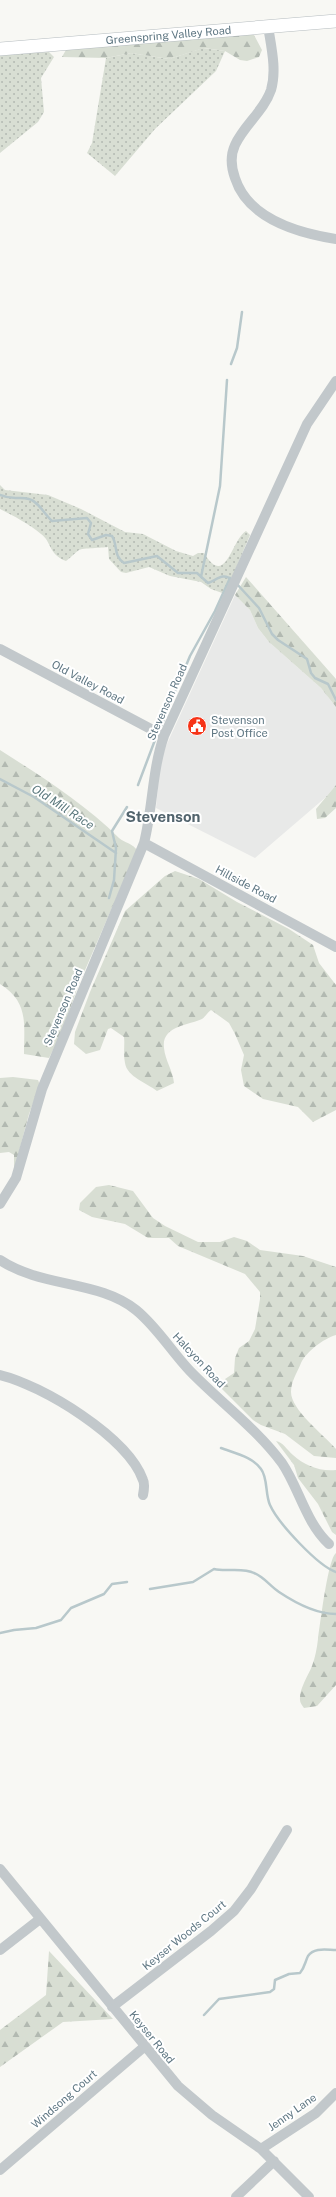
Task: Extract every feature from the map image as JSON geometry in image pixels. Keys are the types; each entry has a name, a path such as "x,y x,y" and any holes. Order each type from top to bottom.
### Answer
{"main road":[{"name":"Greenspring Valley Road","path":"0,49 336,21"}],"street":[{"path":"268,26 273,67 271,88 261,108 247,125 235,144 232,156 232,170 244,195 268,217 297,231 336,239"},
{"name":"Stevenson Road","path":"0,1204 18,1171 45,1083 144,843 151,810 156,764 164,736 236,582 307,424 336,381"},
{"name":"Old Valley Road","path":"0,649 164,736"},
{"name":"Hillside Road","path":"144,843 336,947"},
{"name":"Halcyon Road","path":"0,1260 31,1276 107,1294 121,1300 135,1309 147,1320 190,1371 271,1449 282,1464 318,1531 329,1544"},
{"path":"0,1375 43,1392 64,1403 113,1440 139,1470 144,1482 143,1495"},
{"name":"Keyser Woods Court","path":"112,2007 211,1931 234,1911 257,1879 272,1851 287,1830"},
{"name":"Keyser Road","path":"0,1869 166,2074 188,2096 274,2161 309,2197"},
{"path":"0,1950 40,1918"},
{"name":"Windsong Court","path":"0,2170 144,2047"},
{"name":"Jenny Lane","path":"260,2149 316,2112 336,2093"},
{"path":"236,2197 274,2161"}],"shaded area":[{"path":"235,595 250,610 258,628 269,642 321,688 336,707 336,785 326,797 255,858 156,808 160,764 166,746"}],"green space":[{"path":"253,33 262,50 259,57 247,61 240,60 225,51 204,48 169,59 131,53 106,58 62,57 67,48"},
{"path":"203,48 225,51 216,71 155,129 115,176 87,153 92,143 106,58 131,53 169,59"},
{"path":"49,52 54,57 41,78 44,112 38,122 0,153 0,55"},
{"path":"0,485 5,490 48,495 81,509 125,532 143,534 176,551 193,556 198,553 204,553 212,563 218,566 223,564 228,559 236,543 246,531 250,535 225,594 211,589 201,582 170,576 149,567 126,573 121,572 109,559 108,547 79,550 66,561 56,555 44,537 36,530 0,509"},
{"path":"246,577 336,679 336,707 321,688 269,642 258,628 250,610 235,595"},
{"path":"0,750 62,791 92,813 119,838 137,850 79,984 60,1036 49,1058 24,1054 23,1014 16,998 0,984"},
{"path":"336,785 336,808 325,818 317,819 316,809"},
{"path":"175,871 199,879 237,902 289,929 313,945 319,963 336,985 336,1110 313,1122 298,1107 263,1099 244,1086 241,1070 244,1055 235,1034 229,1023 211,1010 202,1019 177,1028 167,1035 164,1041 164,1048 174,1083 157,1091 129,1072 124,1060 124,1037 111,1028 108,1029 100,1050 86,1054 74,1044 75,1032 90,992 125,911 165,876"},
{"path":"13,1077 38,1080 40,1085 29,1114 14,1170 14,1155 9,1152 0,1153 0,1078"},
{"path":"109,1185 133,1191 153,1218 165,1226 198,1242 220,1242 234,1237 247,1241 260,1250 303,1256 336,1267 336,1335 326,1339 307,1354 293,1381 291,1392 292,1399 296,1407 336,1449 336,1458 314,1456 285,1434 261,1425 253,1420 222,1389 225,1379 234,1373 235,1358 239,1348 249,1341 255,1329 260,1292 245,1274 178,1246 169,1238 148,1238 125,1224 92,1217 79,1210 80,1203 96,1187"},
{"path":"276,1441 285,1446 297,1459 307,1465 318,1469 336,1470 336,1535 332,1532 318,1504 298,1478 294,1465"},
{"path":"336,1553 336,1685 317,1706 304,1708 300,1701 301,1691 315,1656 327,1579"},
{"path":"49,1951 113,2019 63,2022 0,2067 0,2030 46,1995"}],"waterway":[{"path":"231,364 237,348 242,312"},
{"path":"201,577 220,486 227,380"},
{"path":"0,495 9,498 25,498 32,500 52,521 87,518 91,523 88,534 92,540 106,535 112,536 118,557 124,563 157,556 178,573 197,573 208,583 220,577 226,577 232,580"},
{"path":"161,726 190,656 215,611 230,578"},
{"path":"236,583 259,608 272,634 278,640 307,659 311,673 315,678 328,684 336,700"},
{"path":"138,785 155,740"},
{"name":"Old Mill Race","path":"0,779 34,797 116,853"},
{"name":"Old Mill Race","path":"109,898 114,880 116,848 112,831 127,807"},
{"path":"221,1448 243,1456 258,1465 265,1477 268,1501 274,1513 309,1553 319,1562 336,1572"},
{"path":"150,1589 193,1582 214,1569 245,1570 258,1575 279,1592 292,1600 314,1610 336,1614"},
{"path":"0,1633 36,1628 61,1620 71,1608 104,1594 112,1584 127,1582"},
{"path":"204,2015 219,1999 270,1992 274,1989 275,1980 289,1974 300,1973 308,1956 314,1951 336,1950"}],"place":[{"name":"Stevenson Post Office","path":"197,726"}],"district":[{"name":"Stevenson","path":"163,816"}]}
